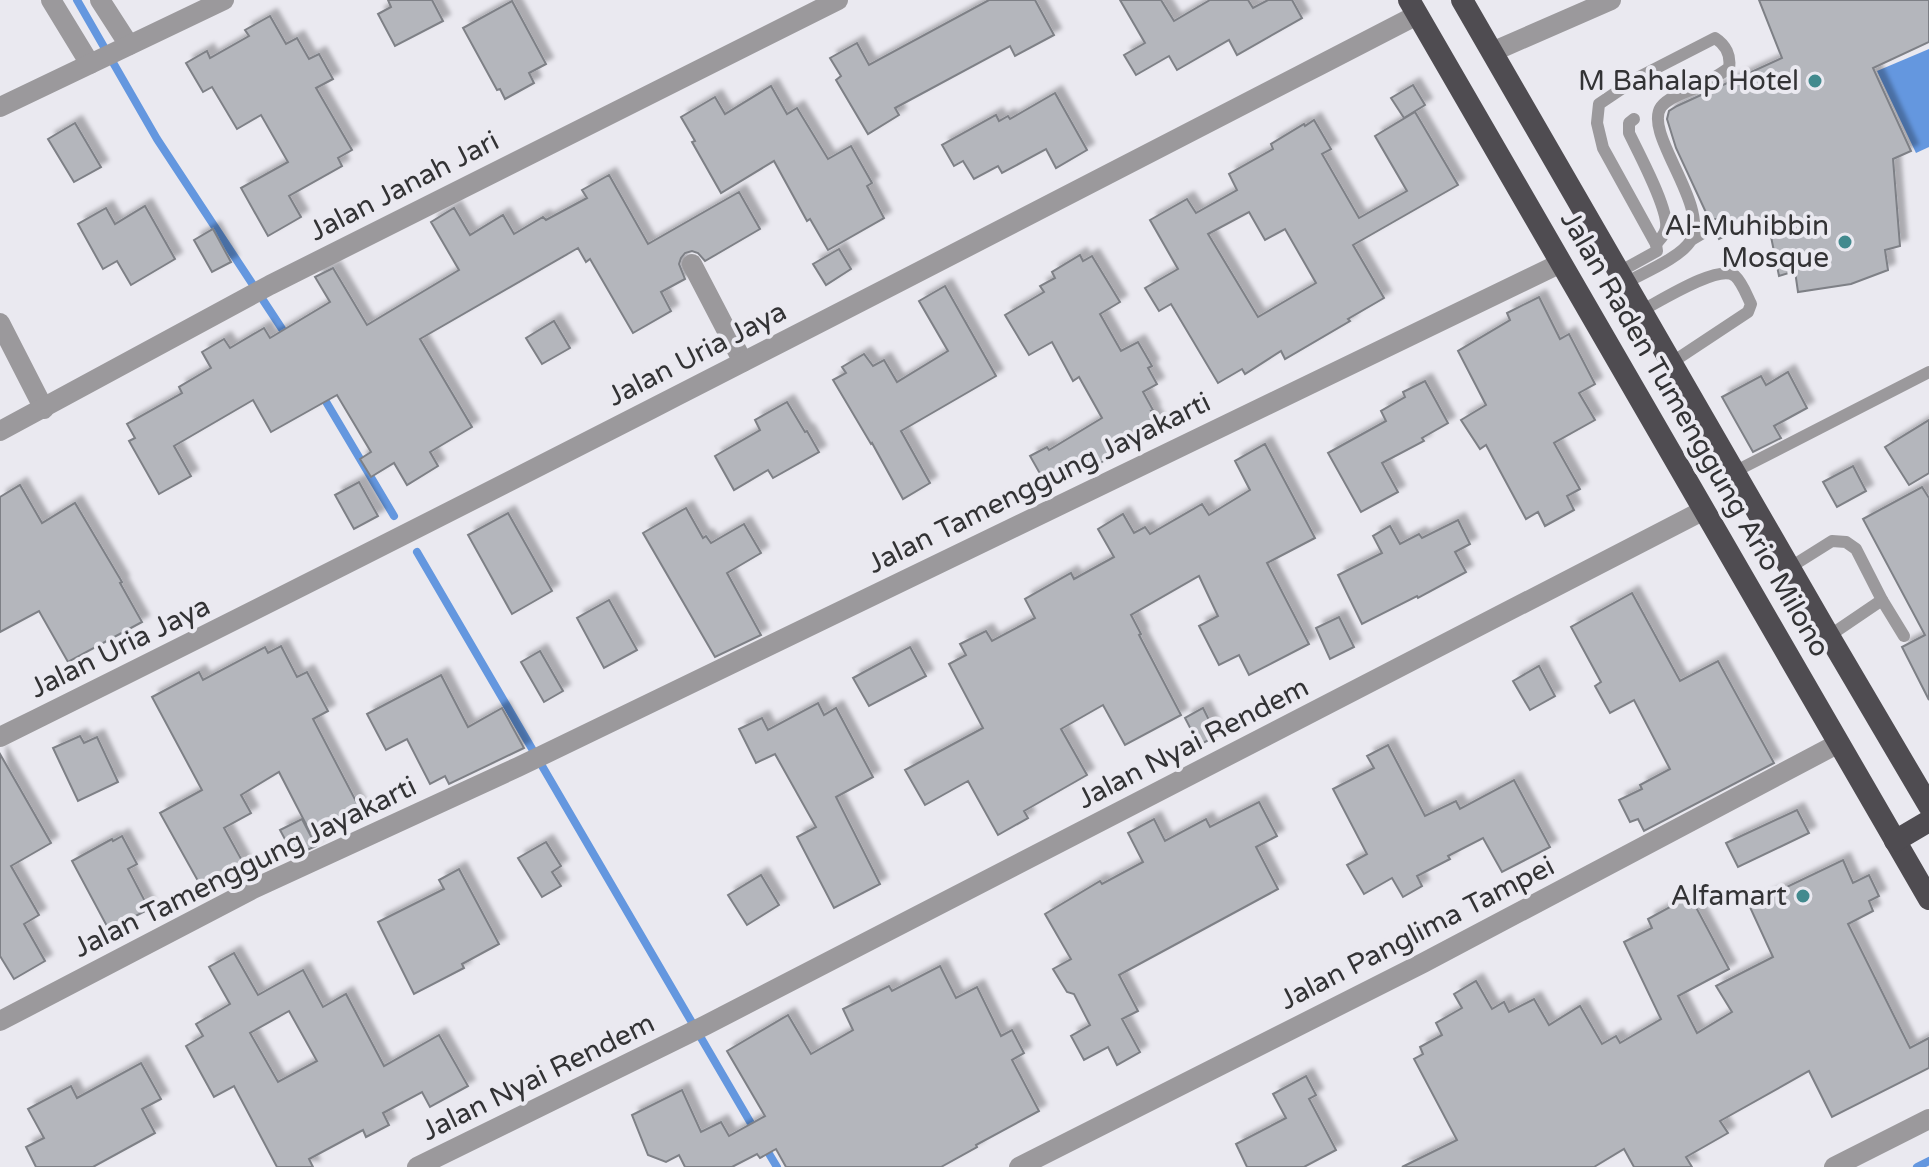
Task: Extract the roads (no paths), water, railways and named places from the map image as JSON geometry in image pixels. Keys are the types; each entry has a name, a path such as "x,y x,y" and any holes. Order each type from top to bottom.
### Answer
{"highway":[{"name":"Jalan Raden Tumenggung Ario Milono","path":"1462,0 1929,806"},
{"name":"Jalan Raden Tumenggung Ario Milono","path":"1413,8 1929,899"},
{"path":"1895,841 1929,821"}],"street":[{"path":"51,0 109,55"},
{"path":"100,0 109,55"},
{"path":"0,107 224,0"},
{"name":"Jalan Janah Jari","path":"0,431 270,285 838,0"},
{"path":"1492,52 1611,0"},
{"name":"Jalan Uria Jaya","path":"0,737 240,619 743,362 1413,8"},
{"name":"Jalan Tamenggung Jayakarti","path":"0,1021 253,889 518,767 1561,263"},
{"path":"692,264 743,362"},
{"path":"0,323 44,409"},
{"name":"Jalan Nyai Rendem","path":"417,1167 706,1025 1704,510"},
{"name":"Jalan Panglima Tampei","path":"1019,1167 1423,963 1839,743"},
{"path":"1834,1167 1929,1119"}],"lane":[{"path":"1622,278 1657,251 1603,148 1597,123 1599,104 1646,72 1715,38 1727,50 1731,59 1729,68 1662,104 1657,114 1662,137 1690,204 1695,223 1691,240"},
{"path":"1634,119 1629,123 1629,133 1658,194 1667,224 1665,234 1656,244"},
{"path":"1622,278 1678,253 1691,240 1713,227"},
{"path":"1641,311 1710,276 1726,273 1736,277 1744,290 1751,304 1748,312 1671,363"},
{"path":"1734,472 1929,372"},
{"path":"1789,568 1832,541 1846,542 1856,549 1904,636"},
{"path":"1829,636 1882,600"}],"water":[{"path":"1929,49 1929,147 1916,153 1877,71"}],"waterway":[{"path":"77,0 157,139 288,338"},
{"path":"322,395 394,516"},
{"path":"417,552 756,1132"},
{"path":"765,1147 777,1167"},
{"path":"1917,1167 1929,1161"}],"place":[{"name":"M Bahalap Hotel","path":"1815,81"},
{"name":"Al-Muhibbin Mosque","path":"1845,242"},
{"name":"Alfamart","path":"1803,896"}]}
